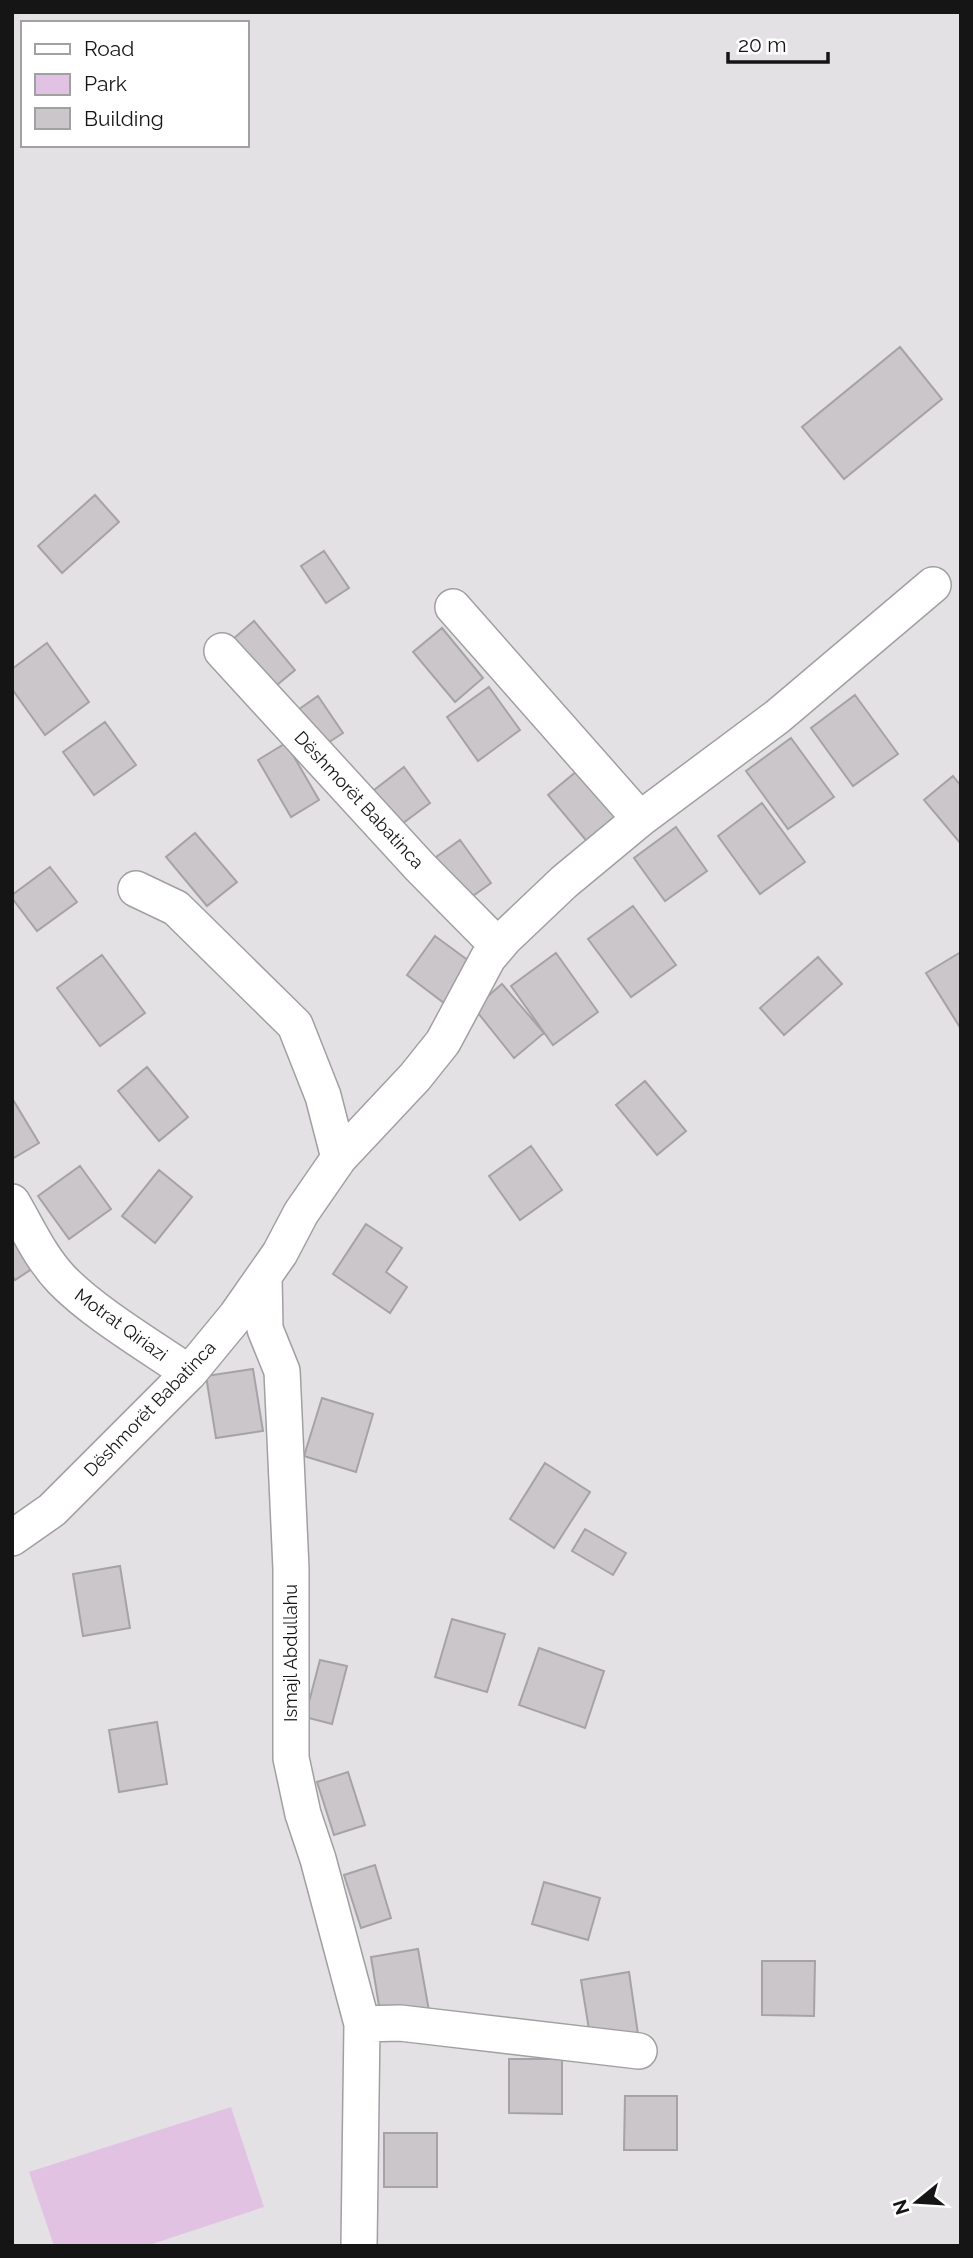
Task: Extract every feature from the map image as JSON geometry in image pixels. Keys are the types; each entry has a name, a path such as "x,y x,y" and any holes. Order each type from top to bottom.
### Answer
{"street":[{"name":"Dëshmorët Babatinca","path":"12,1538 52,1510 189,1373 236,1316 280,1253 301,1213 338,1158 415,1077 443,1042 488,958 498,946 564,882 640,819 777,717 933,585"},
{"path":"453,607 640,819"},
{"name":"Dëshmorët Babatinca","path":"222,651 420,867 498,946"},
{"path":"136,889 176,908 295,1025 323,1096 338,1158"},
{"name":"Motrat Qiriazi","path":"12,1202 32,1239 62,1280 80,1297 189,1373"},
{"name":"Ismajl Abdullahu","path":"264,1276 265,1329 282,1371 291,1569 291,1758 303,1814 332,1908 362,2024 359,2246"},
{"path":"362,2024 400,2023 639,2051"}],"green space":[{"path":"231,2107 264,2207 146,2246 54,2246 29,2172"}],"building":[{"path":"900,347 942,399 844,479 802,427"},
{"path":"95,495 119,522 62,573 38,546"},
{"path":"324,551 349,588 326,603 301,566"},
{"path":"254,621 295,670 266,694 226,645"},
{"path":"442,628 483,678 455,702 413,652"},
{"path":"47,643 89,702 45,735 12,689 12,669"},
{"path":"489,687 520,730 478,761 447,717"},
{"path":"855,695 898,754 853,786 811,728"},
{"path":"318,696 343,733 320,748 295,712"},
{"path":"105,722 136,765 94,795 63,752"},
{"path":"791,738 834,797 788,829 746,771"},
{"path":"286,743 319,800 291,817 258,760"},
{"path":"404,767 430,803 391,832 365,797"},
{"path":"577,771 618,821 590,845 548,795"},
{"path":"953,776 961,786 961,844 924,800"},
{"path":"762,803 805,862 760,894 718,836"},
{"path":"676,827 707,871 665,901 634,858"},
{"path":"195,833 237,882 207,906 166,857"},
{"path":"460,840 491,883 449,913 418,870"},
{"path":"50,867 77,902 37,931 12,895"},
{"path":"633,906 676,965 631,997 588,939"},
{"path":"435,936 473,964 444,1003 407,975"},
{"path":"961,952 961,1029 926,973"},
{"path":"556,953 598,1012 553,1045 511,986"},
{"path":"102,955 145,1013 100,1046 57,988"},
{"path":"818,957 842,984 784,1035 760,1008"},
{"path":"502,984 544,1033 514,1058 474,1008"},
{"path":"147,1067 188,1117 159,1141 118,1091"},
{"path":"645,1081 686,1131 657,1155 616,1105"},
{"path":"12,1098 39,1143 12,1159"},
{"path":"531,1146 562,1190 520,1220 489,1176"},
{"path":"80,1166 111,1209 69,1239 38,1196"},
{"path":"159,1170 192,1197 155,1243 122,1216"},
{"path":"366,1224 402,1248 386,1272 407,1287 390,1313 333,1274"},
{"path":"12,1228 38,1265 15,1280 12,1275"},
{"path":"253,1369 263,1431 216,1438 206,1376"},
{"path":"322,1398 373,1414 356,1472 304,1456"},
{"path":"545,1463 590,1492 554,1548 510,1519"},
{"path":"585,1529 626,1553 613,1575 572,1551"},
{"path":"120,1566 130,1628 83,1636 73,1574"},
{"path":"452,1619 505,1634 487,1692 435,1677"},
{"path":"539,1648 604,1671 585,1728 519,1705"},
{"path":"320,1660 347,1666 332,1724 305,1717"},
{"path":"157,1722 167,1784 119,1792 109,1730"},
{"path":"348,1772 365,1825 334,1835 317,1782"},
{"path":"375,1865 391,1918 361,1928 344,1875"},
{"path":"544,1882 600,1898 588,1940 532,1924"},
{"path":"418,1949 429,2011 381,2018 371,1957"},
{"path":"762,1961 815,1961 814,2016 762,2015"},
{"path":"629,1972 638,2034 591,2042 581,1980"},
{"path":"509,2059 562,2059 562,2114 509,2113"},
{"path":"625,2096 677,2096 677,2150 624,2150"},
{"path":"384,2133 437,2133 437,2187 384,2187"}]}
